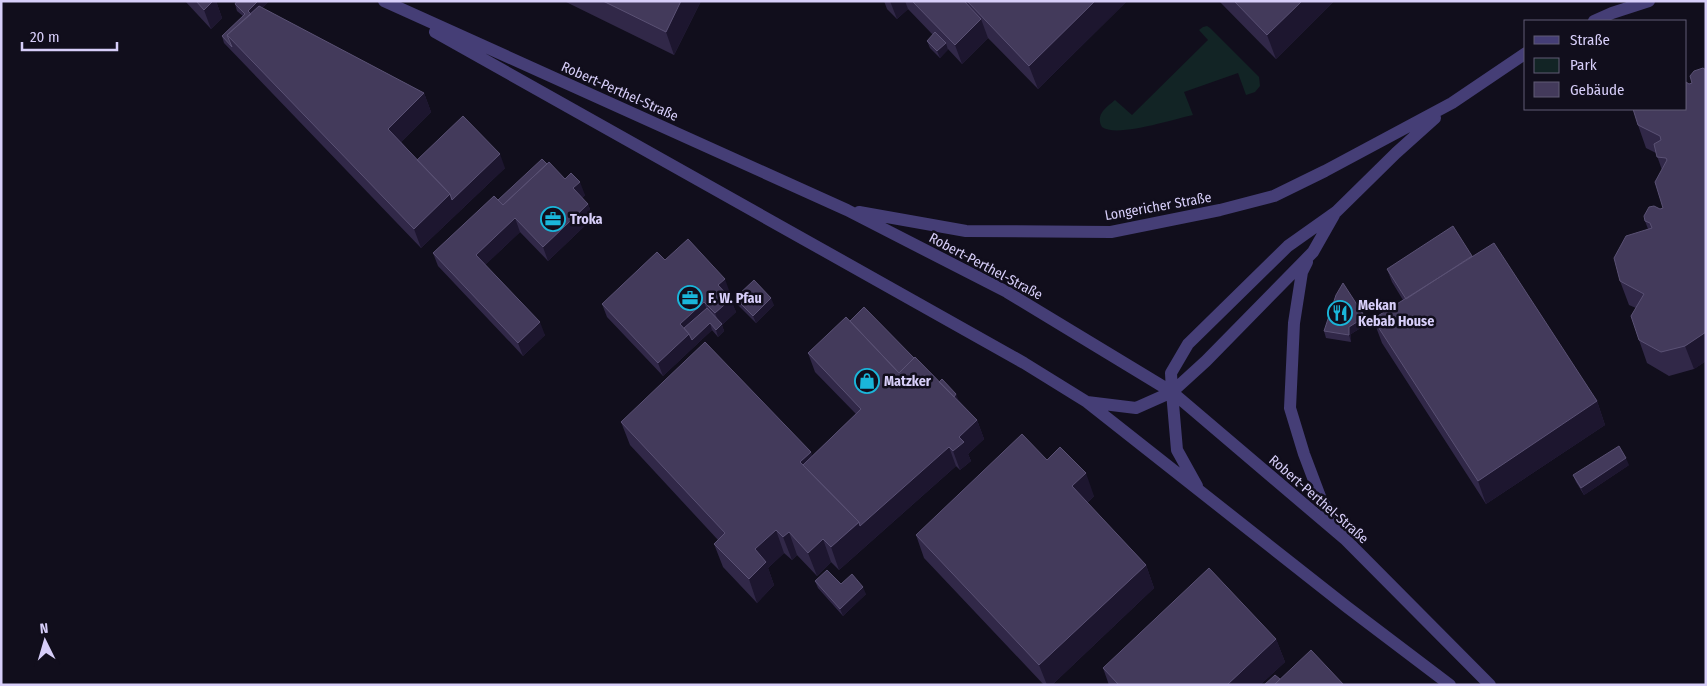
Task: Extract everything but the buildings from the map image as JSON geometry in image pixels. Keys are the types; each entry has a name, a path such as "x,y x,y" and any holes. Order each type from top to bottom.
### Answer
{"street":[{"path":"379,1 1024,363 1087,402 1200,492 1450,685"},
{"name":"Robert-Perthel-Straße","path":"384,1 847,210 1007,292 1172,392 1346,540 1490,685"},
{"path":"1596,20 1649,1"},
{"name":"Longericher Straße","path":"847,210 966,231 1111,232 1220,210 1274,196 1325,171 1452,103 1524,54"},
{"name":"Longericher Straße","path":"1200,492 1177,450 1172,392 1171,373 1188,344 1288,246 1336,212 1396,153 1452,103"},
{"name":"Longericher Straße","path":"1336,212 1302,272 1294,323 1290,408 1304,454 1321,499 1346,540"},
{"name":"Longericher Straße","path":"1087,402 1136,408 1172,392 1206,361 1313,252"}],"green space":[{"path":"1207,26 1259,77 1260,86 1255,92 1246,95 1238,73 1184,92 1193,115 1132,129 1109,130 1102,127 1100,122 1101,115 1115,100 1132,115 1208,40 1199,30"}],"place":[{"name":"Troka","path":"553,219"},
{"name":"F. W. Pfau","path":"690,298"},
{"name":"Mekan Kebab House","path":"1340,313"},
{"name":"Matzker","path":"867,381"}]}
